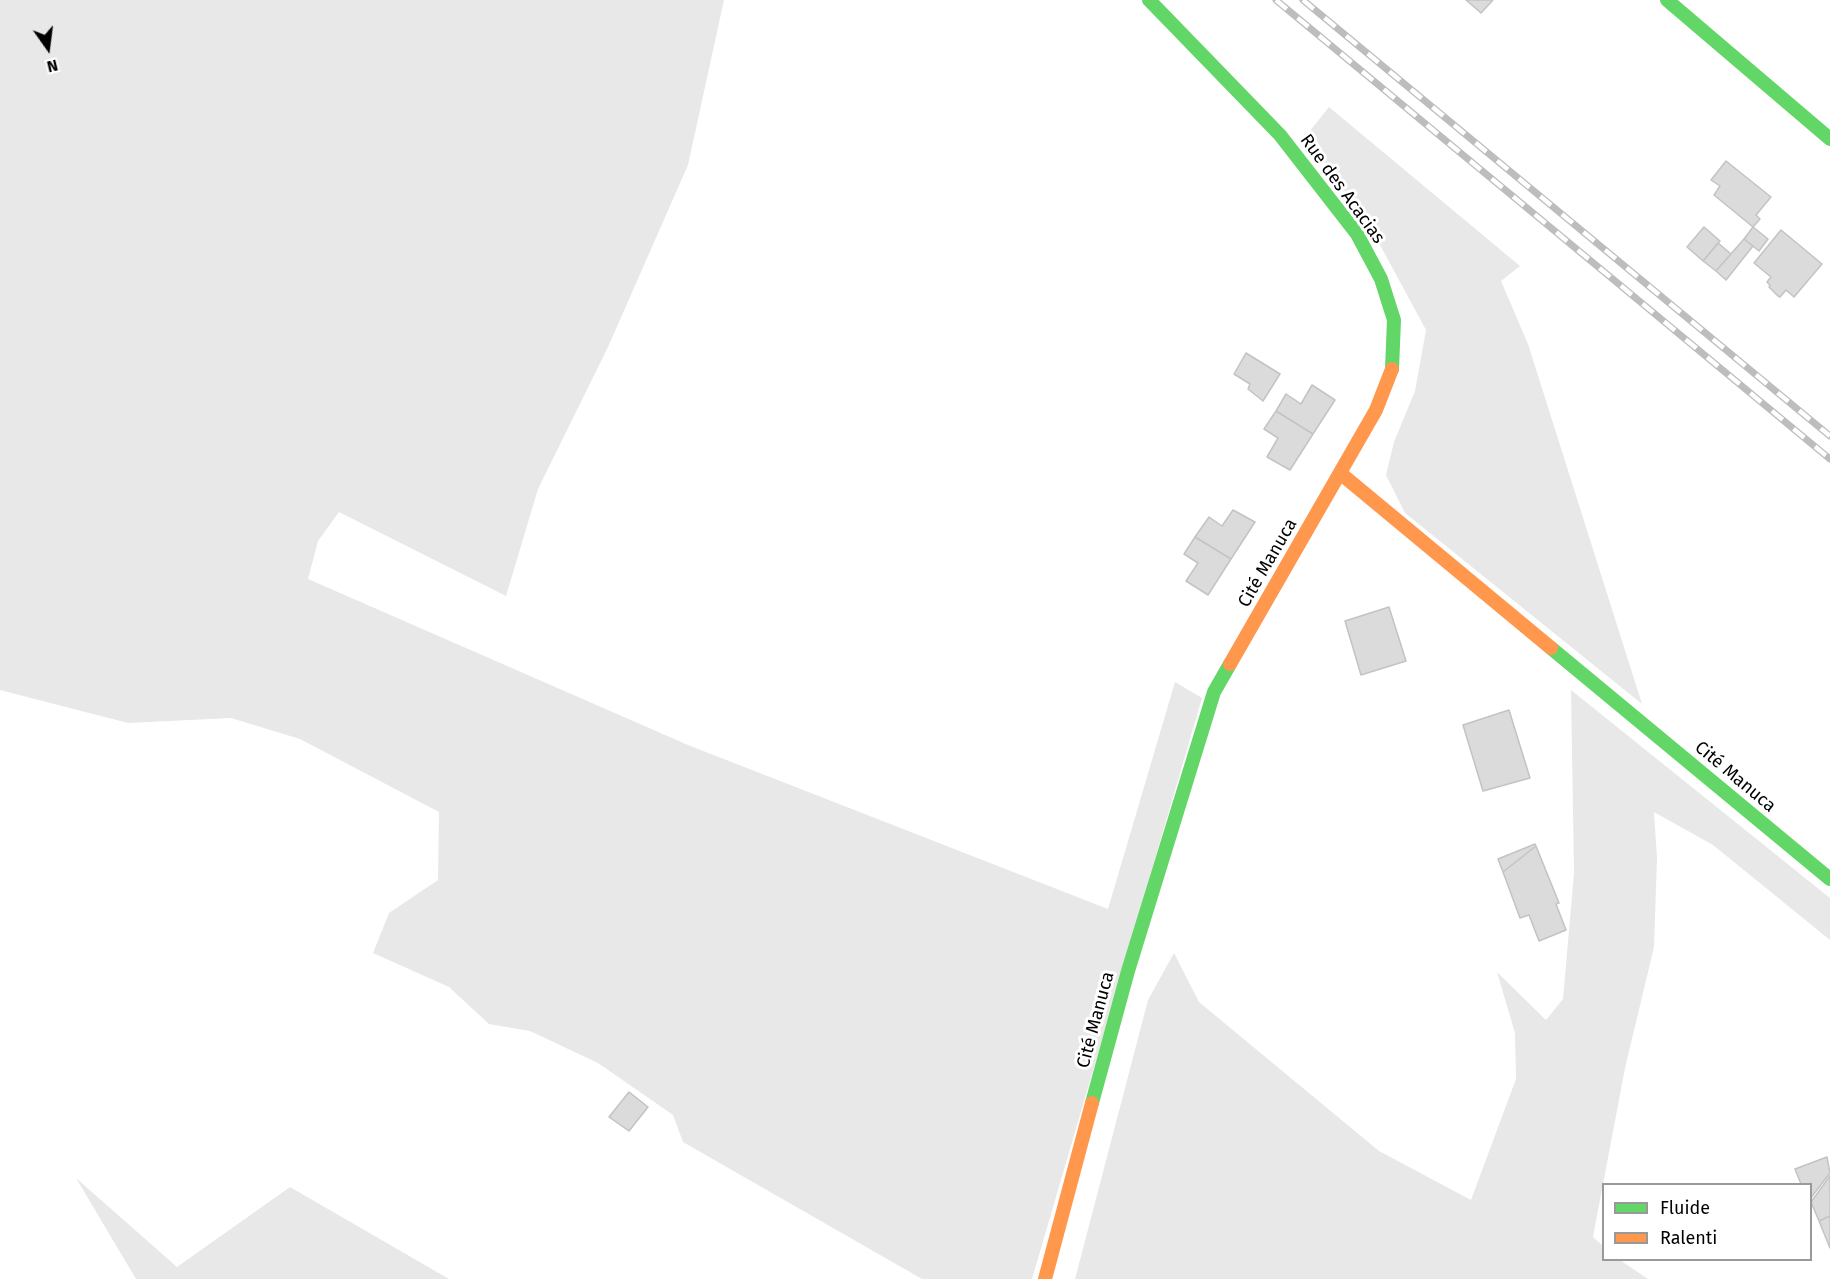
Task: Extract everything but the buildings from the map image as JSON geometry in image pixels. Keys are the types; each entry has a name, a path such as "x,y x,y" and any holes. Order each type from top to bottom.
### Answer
{"street":[{"name":"Rue des Acacias","path":"1149,0 1280,135 1357,234 1382,279 1394,320 1392,368 1376,410 1340,473"},
{"path":"1667,0 1830,139"},
{"name":"Cité Manuca","path":"1045,1279 1128,971 1214,692 1340,473 1830,879"}],"shaded area":[{"path":"0,0 724,0 688,165 608,347 538,489 506,596 339,512 318,541 308,579 688,745 1108,909 1175,682 1202,698 1032,1279 922,1279 683,1142 673,1115 598,1063 530,1031 489,1024 449,987 373,953 389,913 438,880 439,812 300,739 231,718 128,723 0,690"},
{"path":"1329,107 1520,266 1501,281 1528,344 1642,704 1405,513 1386,475 1394,442 1415,391 1426,330 1373,232 1306,136"},
{"path":"1571,690 1830,898 1830,940 1713,845 1654,812 1657,858 1654,947 1625,1068 1593,1237 1602,1245 1602,1261 1621,1261 1648,1279 1075,1279 1148,1000 1174,953 1199,1002 1379,1151 1471,1200 1516,1079 1515,1033 1497,972 1546,1020 1563,999 1574,873"},
{"path":"76,1178 177,1267 290,1187 449,1279 136,1279"}],"railway":[{"path":"1276,0 1830,459"},
{"path":"1303,0 1830,436"}],"traffic: fast":[{"path":"1149,0 1280,135 1357,234 1381,279 1394,320 1392,369"},
{"path":"1667,0 1830,139"},
{"path":"1551,648 1830,879"},
{"path":"1092,1103 1128,971 1214,692 1230,664"}],"traffic: slow":[{"path":"1230,664 1376,410 1392,369"},
{"path":"1340,473 1551,648"},
{"path":"1045,1279 1092,1103"}]}
